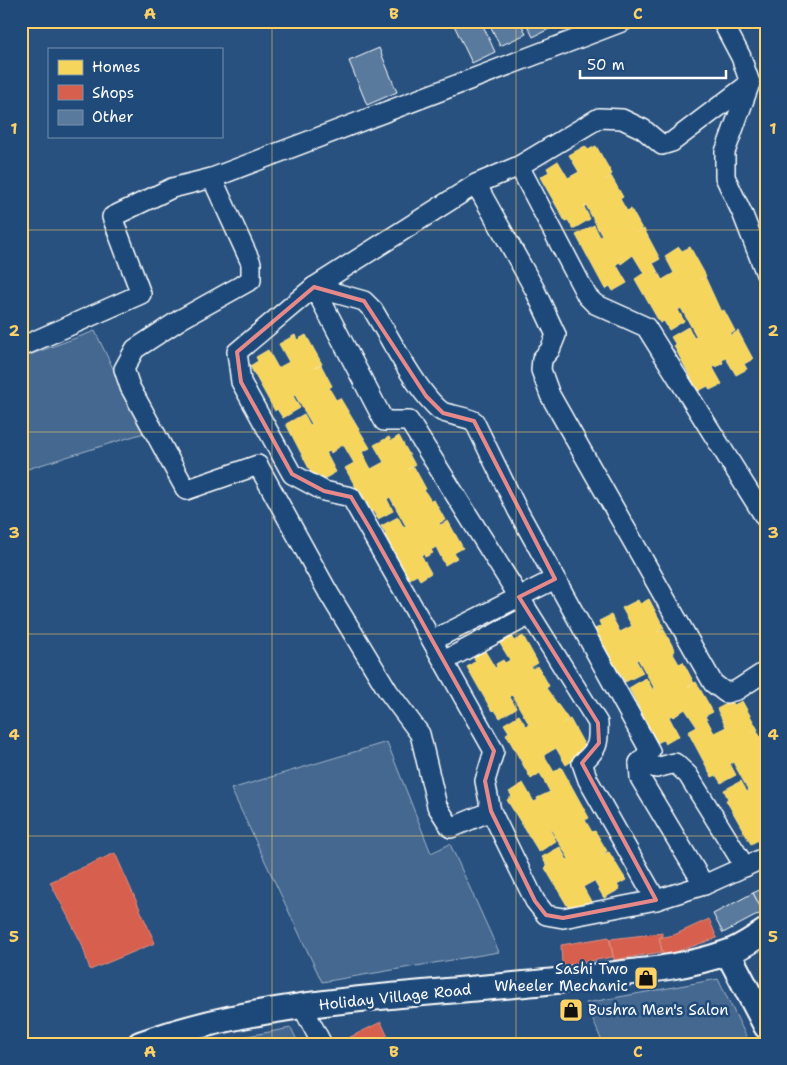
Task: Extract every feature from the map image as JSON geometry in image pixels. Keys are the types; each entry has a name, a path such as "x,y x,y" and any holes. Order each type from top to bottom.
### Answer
{"street":[{"path":"21,347 141,294 112,218 172,188 212,178 624,21"},
{"path":"722,21 741,56 750,83 725,152 725,177 743,215 766,274"},
{"path":"750,83 672,142 662,145 643,129 622,119 599,118 519,166 476,184 314,287 237,352 241,382 292,474 324,491 351,497 494,750 485,781 491,811 534,901 546,914 563,918 656,900 704,886 766,857"},
{"path":"519,166 587,296 595,304 646,327 766,519"},
{"path":"212,178 251,262 251,280 181,318 135,349 124,368 130,387 186,490 258,465 328,592 388,691 420,734 437,806 451,828 491,811"},
{"path":"476,184 534,288 556,335 550,350 542,359 542,370 557,410 713,683 726,693 737,690 766,671"},
{"path":"314,287 364,301 374,310 426,396 443,413 462,415 474,421 518,511 650,751 639,762 640,778 704,886"},
{"path":"314,287 384,421 409,421 598,723 599,743 592,754 582,763 588,780 656,900"},
{"path":"433,640 555,578"},
{"path":"444,661 530,615"},
{"path":"639,762 656,768 675,763 688,775 745,866"},
{"name":"Holiday Village Road","path":"140,1044 192,1027 302,1006 655,968 703,960 728,953 766,931"},
{"path":"728,953 766,1026"},
{"path":"302,1006 322,1044"}],"highlighted area":[{"path":"314,287 364,301 426,396 443,413 474,421 555,579 519,597 598,723 599,743 582,763 656,900 563,918 546,915 535,901 491,811 485,781 494,751 369,527 351,497 324,491 292,474 241,382 237,352"}],"shaded area":[{"path":"95,331 144,433 21,471 21,358"},
{"path":"387,742 431,853 450,844 499,952 322,982 231,789"},
{"path":"718,979 750,1044 603,1044 586,1003"},
{"path":"291,1028 299,1044 204,1044"}],"building: Homes":[{"path":"585,146 588,150 596,146 612,174 605,180 611,176 623,197 620,199 627,211 631,209 642,229 636,233 644,229 660,259 653,263 662,280 674,273 665,256 679,247 682,251 690,247 706,276 699,280 705,277 721,312 724,310 735,331 730,336 738,331 753,359 744,364 747,369 736,375 726,358 722,360 723,363 716,367 712,366 722,384 710,390 708,386 698,391 671,337 688,327 694,338 697,337 681,308 678,310 684,321 669,330 664,321 660,323 635,279 644,273 633,255 621,264 620,262 616,264 627,283 613,291 610,286 605,289 576,235 594,225 600,237 602,236 586,205 584,207 590,219 573,229 568,220 565,221 540,177 549,172 547,168 558,161 568,178 579,172 569,155"},
{"path":"295,335 297,340 306,335 322,364 314,368 321,365 332,386 329,388 336,400 340,398 370,448 362,452 371,469 384,462 374,445 389,437 391,441 399,436 415,465 408,469 414,467 426,489 424,490 431,501 434,500 445,520 439,523 440,525 448,521 463,548 454,553 457,558 445,565 436,547 431,550 433,553 425,557 424,554 421,555 431,573 420,580 417,575 408,580 383,536 386,534 381,526 398,517 404,528 406,526 390,497 387,499 393,511 378,519 373,511 370,512 345,468 354,463 343,444 331,453 330,451 326,453 336,472 322,480 320,475 314,478 286,424 304,414 310,425 312,424 295,395 293,396 300,408 283,418 277,409 275,411 250,366 258,361 256,357 268,350 278,368 289,362 279,344"},
{"path":"649,599 664,628 657,632 664,630 675,651 672,652 679,664 683,662 694,683 688,687 696,682 713,712 705,716 714,733 726,727 717,709 732,701 734,705 742,701 758,730 751,733 757,731 766,747 766,818 764,820 766,842 762,844 760,839 751,844 726,800 728,799 724,790 741,781 747,792 749,791 733,762 730,764 736,775 721,783 716,775 712,777 688,732 697,727 685,709 674,717 672,715 669,717 679,736 665,744 663,740 657,743 629,688 646,678 653,690 655,689 638,659 636,660 643,673 625,682 620,673 618,675 593,630 601,626 599,621 611,615 620,632 632,626 622,608 638,600 640,604"},
{"path":"511,636 514,641 523,636 538,663 531,667 532,669 538,666 549,686 546,688 568,719 562,723 570,719 586,748 578,753 580,756 566,765 556,748 544,755 554,772 561,767 589,818 585,820 592,832 595,831 607,851 601,855 609,852 626,880 617,885 620,889 604,898 594,881 583,887 593,905 571,912 545,868 547,866 542,857 560,847 567,860 569,859 551,829 556,841 539,852 507,800 512,796 509,792 523,783 534,802 538,800 537,798 550,792 540,773 531,779 506,734 509,732 504,724 519,715 526,726 529,724 512,695 510,697 516,708 500,718 495,710 492,711 467,667 476,661 473,657 485,651 495,668 497,667 496,664 503,660 505,663 510,660 499,642"}],"building: Shops":[{"path":"115,853 155,943 90,970 82,944 50,882"},
{"path":"709,919 717,938 678,951 679,954 664,959 659,938 674,935"},
{"path":"662,933 662,937 659,938 662,952 614,960 610,939"},
{"path":"609,937 613,957 562,966 561,945"},
{"path":"381,1022 391,1044 340,1044 340,1042"}],"building: Other":[{"path":"452,21 481,21 495,52 472,63"},
{"path":"488,21 520,21 526,34 500,46"},
{"path":"525,21 563,21 563,22 533,37"},
{"path":"379,48 397,92 367,105 349,61"},
{"path":"766,887 766,909 762,911 753,893"},
{"path":"753,893 763,912 723,933 713,914"}],"place":[{"name":"Sashi Two Wheeler Mechanic","path":"646,978"},
{"name":"Bushra Men's Salon","path":"571,1010"}]}
